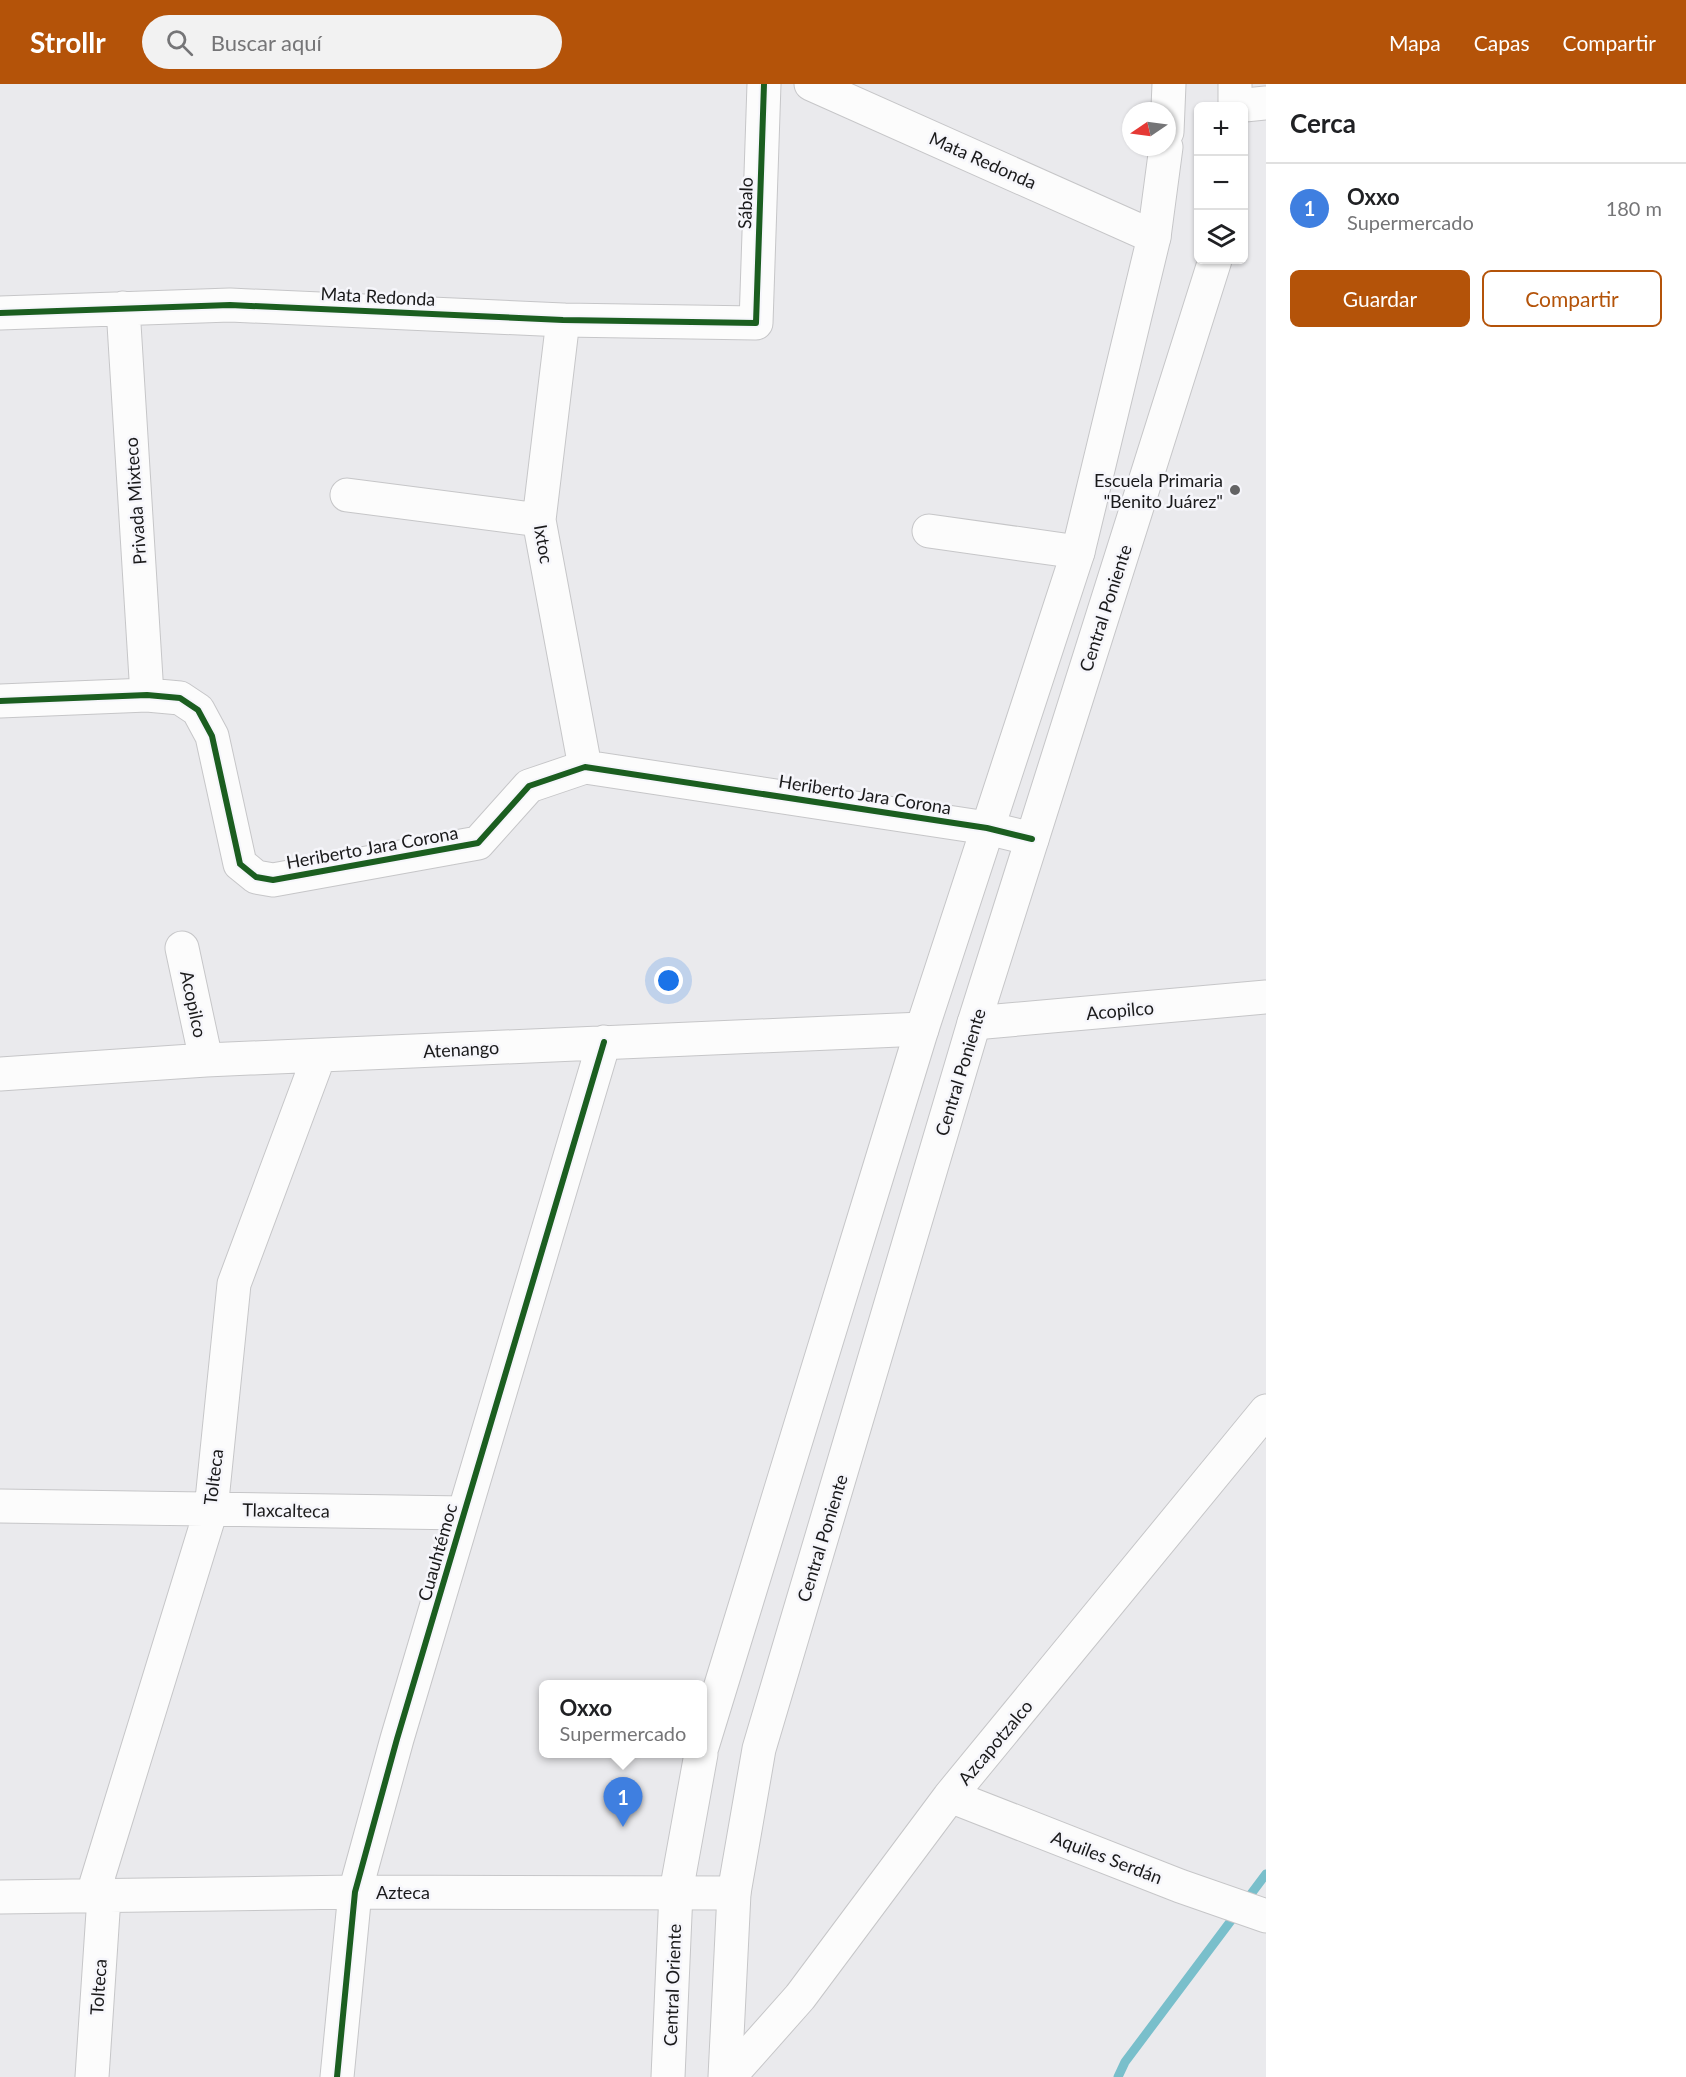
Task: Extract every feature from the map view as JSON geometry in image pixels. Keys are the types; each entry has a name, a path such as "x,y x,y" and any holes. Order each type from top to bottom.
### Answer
{"street":[{"name":"Sábalo","path":"756,323 764,84"},
{"name":"Mata Redonda","path":"811,84 1154,237"},
{"path":"1168,102 1169,84"},
{"path":"707,1731 922,1029 1078,552 1154,237 1165,156"},
{"name":"Central Poniente","path":"734,1893 759,1749 974,1023 1214,264"},
{"name":"Mata Redonda","path":"0,313 230,305 563,320 756,323"},
{"name":"Privada Mixteco","path":"123,308 147,695"},
{"name":"Ixtoc","path":"563,320 539,520 585,767"},
{"path":"347,495 539,520"},
{"path":"929,531 1078,552"},
{"name":"Heriberto Jara Corona","path":"0,701 147,695 180,698 198,710 212,736 240,864 256,877 273,880 478,843 529,786 585,767 987,828 1032,838"},
{"name":"Acopilco","path":"182,948 206,1060"},
{"name":"Acopilco","path":"974,1023 1266,997"},
{"name":"Atenango","path":"0,1074 206,1060 922,1029"},
{"name":"Cuauhtémoc","path":"337,2077 355,1892 397,1739 604,1042"},
{"name":"Tolteca","path":"92,2077 98,1897 211,1509 234,1284 319,1056"},
{"name":"Azcapotzalco","path":"727,2077 801,1997 950,1796 1266,1411"},
{"name":"Tlaxcalteca","path":"0,1506 464,1513"},
{"path":"676,1892 700,1758"},
{"name":"Aquiles Serdán","path":"950,1796 1260,1915"},
{"name":"Azteca","path":"0,1897 355,1892 734,1893"},
{"name":"Central Oriente","path":"668,2077 676,1892"},
{"path":"727,2077 734,1893"}],"waterway":[{"path":"1118,2077 1125,2062 1266,1874"}],"cycle path":[{"path":"0,313 230,305 563,320 756,323 764,84"},
{"path":"0,701 147,695 180,698 198,710 212,736 240,864 256,877 273,880 478,843 529,786 585,767 987,828 1032,839"},
{"path":"337,2077 355,1892 397,1739 604,1042"}],"place":[{"name":"Escuela Primaria \"Benito Juárez\"","path":"1235,490"},
{"name":"Oxxo","path":"623,1827"}]}
